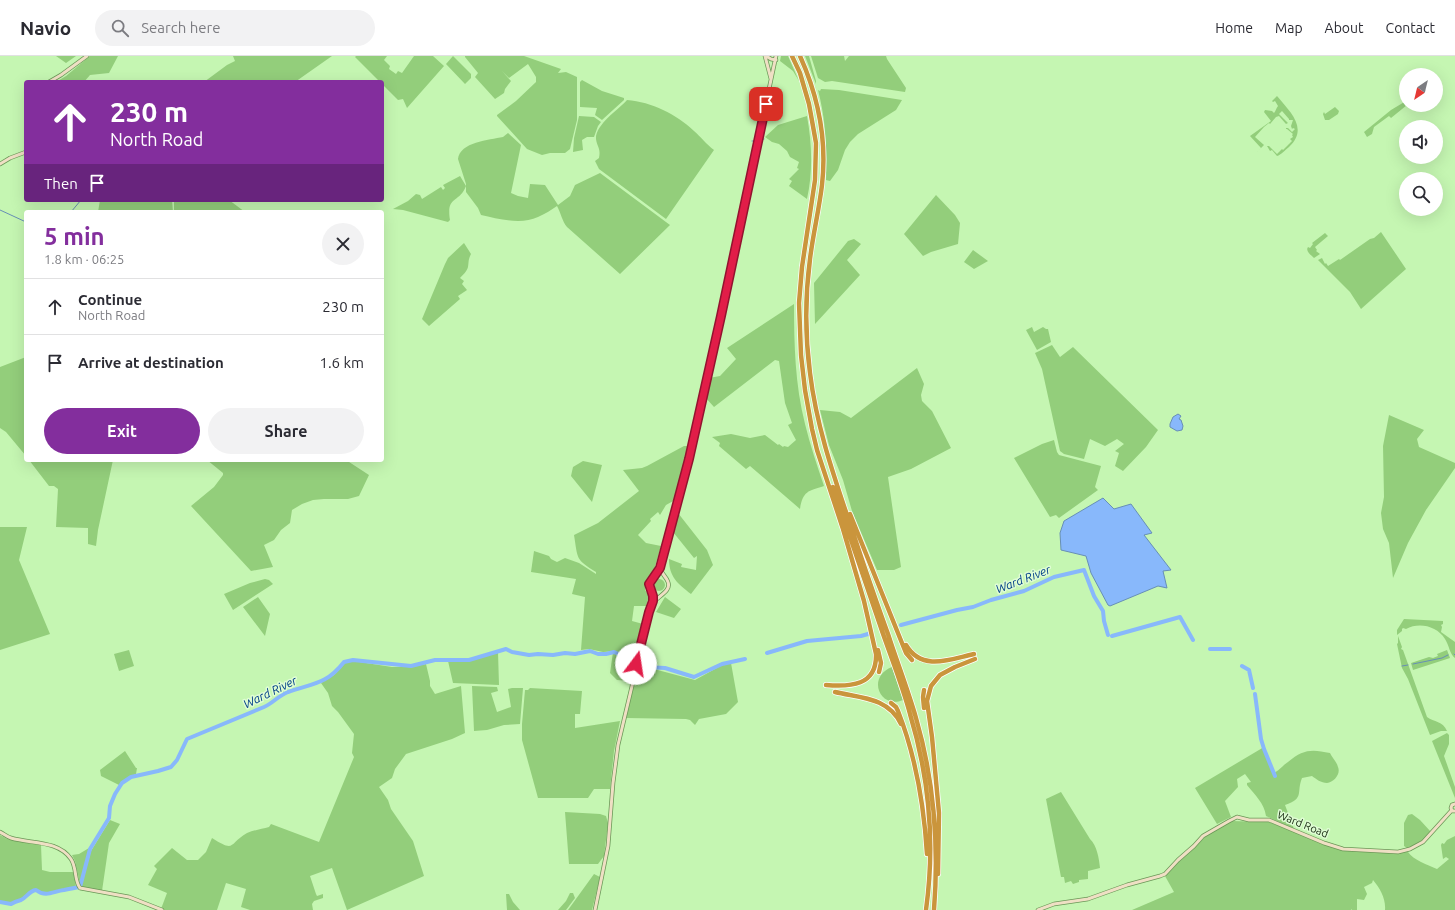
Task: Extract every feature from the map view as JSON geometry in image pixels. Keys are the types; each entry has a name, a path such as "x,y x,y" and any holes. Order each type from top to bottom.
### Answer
{"highway":[{"path":"792,56 800,73 809,104 815,135 816,158 815,180 802,267 800,303 801,355 805,390 817,450 844,529 880,658 879,672"},
{"path":"800,56 814,94 823,140 822,184 810,256 806,315 810,375 821,432 836,483 919,729 931,790 935,822 936,872 934,910"},
{"path":"805,390 822,456 901,685 914,731 924,777 928,809 930,876 926,910"},
{"path":"821,432 843,498 906,653 912,660"},
{"path":"826,685 846,686 857,684 868,677 875,666 876,649 864,601"},
{"path":"896,628 907,648 922,659 930,662 942,662 975,657 940,675 931,686 927,697 926,706 932,745 939,813 940,840 937,892 934,910"},
{"path":"924,690 924,704 932,745"},
{"path":"835,692 873,699 891,710 903,729 913,758"},
{"path":"891,703 898,711 913,758 922,801 926,831 928,876 926,910"}],"main road":[{"path":"52,80 87,56"},
{"path":"765,56 771,59 776,58"},
{"path":"765,56 771,81"},
{"path":"771,56 776,58"},
{"path":"595,910 608,849 617,749 636,664 653,601 649,584 660,568 692,444 776,58"},
{"path":"0,164 24,153"},
{"path":"653,601 661,594 666,592 669,586 668,581 664,577 660,568"},
{"path":"654,577 664,577"},
{"path":"652,592 658,595 661,594"},
{"name":"Ward Road","path":"1038,910 1054,904 1088,899 1127,885 1165,874 1203,836 1229,820 1237,818 1248,820 1269,820 1324,843 1343,849 1398,852 1410,849 1423,842 1453,811 1452,806 1455,804"},
{"path":"0,832 10,838 48,844 66,854 74,865 79,887 129,897 162,910"}],"green space":[{"path":"56,56 76,56 66,63"},
{"path":"90,56 118,56 109,73 90,75 86,80 59,80"},
{"path":"233,56 332,56 298,80 207,80 235,61"},
{"path":"387,56 384,60 390,66 389,69 396,74 398,71 402,73 414,56 433,56 444,66 407,108 403,99 398,100 384,86 384,80 378,80 355,57"},
{"path":"453,56 471,74 471,78 465,84 446,64"},
{"path":"465,56 524,56 561,69 558,73 566,72 577,77 577,120 570,149 565,153 550,153 542,155 527,149 497,116 536,82 536,77 528,64 509,78 502,71 511,81 504,93 495,99 475,77 478,73"},
{"path":"781,56 788,56 799,81 793,71 780,61"},
{"path":"805,56 809,56 816,84"},
{"path":"811,56 844,56 845,61 849,56 886,56 906,88 905,92 832,81 825,82 818,78"},
{"path":"582,80 602,91 624,98 624,100 602,120 595,115 597,108 580,107 580,82"},
{"path":"821,89 839,90 902,100 896,110 858,134 850,142 845,150 838,170 830,181 826,180 825,135 823,113 818,90 820,91"},
{"path":"1277,96 1295,120 1297,133 1295,140 1280,155 1277,156 1272,150 1270,151 1267,146 1269,146 1277,154 1292,141 1290,139 1293,137 1293,134 1286,128 1292,132 1295,129 1292,129 1291,126 1293,120 1289,120 1282,111 1279,114 1288,123 1286,124 1279,116 1264,127 1255,137 1264,145 1261,148 1250,136 1271,121 1264,112 1265,110 1275,112 1278,106 1275,101 1272,101"},
{"path":"627,100 645,103 671,114 697,133 714,150 666,219 599,169 595,161 599,158 599,150 596,139 599,128"},
{"path":"1399,105 1399,112 1391,118 1389,116 1374,127 1372,134 1367,137 1364,132"},
{"path":"1335,107 1339,111 1338,114 1329,120 1325,120 1323,114 1324,112 1325,114"},
{"path":"579,116 594,117 601,122 594,137 587,137 582,140 583,150 573,152 574,138"},
{"path":"807,116 811,158 807,199 789,186 792,181 789,179 799,169 797,168 799,162 790,157 787,151 779,144 772,142 765,137 778,125"},
{"path":"508,133 521,145 511,193 528,198 530,184 545,185 558,205 570,196 575,185 600,173 670,225 620,274 567,227 557,206 538,217 524,221 481,215 478,208 466,192 466,184 458,159 460,153 469,145 503,137"},
{"path":"460,176 466,186 463,192 451,203 449,212 450,220 448,222 403,210 393,209 408,201 416,194 420,195 422,199 441,187 443,190 445,188 443,185"},
{"path":"936,195 955,215 960,223 958,244 923,256 904,234"},
{"path":"100,202 172,202 173,210 98,210"},
{"path":"174,202 232,202 242,210 174,210"},
{"path":"1381,232 1406,269 1361,309 1350,292 1318,260 1322,258 1328,266 1339,259 1340,260"},
{"path":"1325,233 1328,236 1315,247 1317,250 1316,251 1320,254 1314,258 1309,253 1307,248 1310,248 1313,244 1312,243"},
{"path":"854,239 861,244 847,260 860,275 815,324 814,283 848,241"},
{"path":"464,243 471,254 465,273 460,278 464,281 462,284 467,290 458,296 460,299 429,326 422,319 445,264 448,258"},
{"path":"973,250 988,261 974,269 964,262"},
{"path":"794,304 795,349 799,394 807,432 824,486 807,493 801,503 800,509 750,466 746,469 719,446 720,443 712,437 731,434 750,438 765,435 783,447 788,447 796,440 788,425 792,423 785,403 779,361 775,360 714,407 705,397 709,378 720,376 736,359 727,348"},
{"path":"1032,327 1034,332 1043,327 1048,329 1051,342 1037,350 1026,330"},
{"path":"1052,345 1060,357 1073,347 1158,430 1146,447 1123,471 1115,466 1119,453 1115,451 1124,444 1117,439 1105,446 1090,439 1084,459 1064,454 1060,451 1042,369 1035,353"},
{"path":"24,358 24,454 6,432 0,428 0,367"},
{"path":"917,368 924,384 921,395 922,401 932,411 951,448 911,469 888,477 901,567 894,570 877,570 852,511 843,480 829,445 820,410 840,412 851,418"},
{"path":"1389,415 1424,430 1417,439 1419,447 1455,463 1455,468 1426,510 1408,543 1393,578 1389,543 1383,529 1381,513 1384,497 1383,446"},
{"path":"1054,440 1059,455 1101,466 1095,487 1098,490 1059,518 1056,515 1050,517 1014,458 1042,444"},
{"path":"684,446 689,446 675,500 666,505 660,515 658,512 650,519 651,521 638,535 646,543 661,546 654,570 645,582 645,590 649,596 646,606 634,606 632,621 643,624 637,648 629,646 626,657 616,651 603,652 589,649 581,650 585,597 572,594 576,579 531,572 534,551 549,556 557,562 565,558 579,563 596,574 596,572 584,564 579,558 574,535 598,523 639,491 623,470 642,468"},
{"path":"583,461 602,465 592,502 571,476 573,467"},
{"path":"31,462 113,462 96,546 88,544 88,528 56,527 58,489 54,486 49,486"},
{"path":"209,462 349,462 369,475 359,496 348,499 313,500 292,510 290,523 281,530 274,540 264,545 273,567 251,571 191,506 214,487 223,473"},
{"path":"678,513 707,550 713,565 691,594 675,580 669,565 669,559 682,564 681,567 696,570 697,556 694,558 673,532 676,528 675,525"},
{"path":"0,527 27,527 19,560 50,634 0,650"},
{"path":"265,579 269,580 273,584 233,610 224,594 250,583"},
{"path":"661,579 664,580 664,590 657,591 654,590 653,583 654,580"},
{"path":"258,597 270,614 265,636 243,607"},
{"path":"665,597 681,609 674,618 656,612"},
{"path":"1404,619 1443,621 1443,624 1441,625 1441,632 1455,642 1455,658 1452,655 1445,639 1433,628 1427,626 1416,626 1406,629 1403,628 1397,635 1397,630"},
{"path":"1398,636 1402,647 1401,649 1403,650 1427,717 1441,723 1447,731 1441,731 1430,735 1408,679 1402,668 1397,644"},
{"path":"129,650 134,666 119,671 114,654"},
{"path":"1447,650 1450,658 1413,670 1411,663 1429,657 1433,658 1438,656 1437,654"},
{"path":"498,652 499,685 453,683 448,661 462,661"},
{"path":"613,652 619,653 634,663 630,681 617,680 610,673"},
{"path":"353,661 392,667 411,667 426,664 430,686 435,694 461,686 465,733 452,739 406,754 395,769 392,778 379,787 388,800 391,809 413,841 424,876 347,910 332,868 310,876 317,896 323,894 323,898 314,901 312,904 313,910 250,910 241,907 246,889 226,883 217,910 161,909 167,893 148,885 157,869 154,866 172,848 187,860 198,860 206,852 212,838 229,846 247,833 269,827 271,824 319,842 354,757 352,753 354,734 332,706 328,693 321,683 334,675 345,662"},
{"path":"731,663 738,702 726,714 699,719 695,725 690,720 686,719 626,718 639,665 695,680 724,664"},
{"path":"892,667 903,700 895,702 883,697 879,691 878,684 884,672"},
{"path":"472,686 497,687 498,691 491,693 497,712 511,707 508,689 523,688 520,724 504,725 487,730 474,731"},
{"path":"530,688 582,691 580,714 575,714 575,728 620,721 614,751 610,789 594,789 588,798 538,798 522,740 525,690"},
{"path":"1447,733 1449,735 1449,744 1444,756 1455,787 1455,798 1432,741"},
{"path":"1264,747 1274,773 1303,752 1318,751 1330,753 1339,770 1338,775 1332,781 1327,783 1321,782 1312,776 1302,778 1298,797 1285,805 1294,829 1266,816 1261,803 1247,785 1247,783 1251,782 1245,774 1237,779 1238,787 1225,801 1231,817 1217,824 1195,788"},
{"path":"125,751 137,768 136,774 119,785 101,776 100,770"},
{"path":"1061,792 1094,845 1100,864 1100,868 1088,871 1088,879 1079,880 1079,882 1073,884 1071,881 1065,883 1064,877 1061,877 1046,799"},
{"path":"565,812 600,814 606,816 608,823 604,856 598,864 569,864"},
{"path":"1412,814 1431,832 1420,842 1407,848 1404,846 1404,823 1408,815"},
{"path":"110,820 120,824 109,843 102,891 81,887 91,851"},
{"path":"1231,821 1269,822 1340,850 1408,852 1417,860 1437,869 1449,859 1446,857 1443,859 1442,843 1444,844 1447,840 1455,836 1455,910 1385,910 1385,902 1382,894 1373,880 1372,883 1364,887 1367,894 1364,900 1357,899 1357,910 1132,910 1174,892 1165,876 1207,835"},
{"path":"0,835 7,839 41,845 42,870 50,872 74,872 76,887 67,890 49,892 44,895 36,891 11,904 0,903"},
{"path":"89,848 80,884 75,861 72,855 79,854"},
{"path":"594,874 600,877 592,910 568,910"},
{"path":"570,893 573,893 575,898 566,910 558,910 566,901"},
{"path":"506,894 509,894 513,902 520,910 507,910"}],"water":[{"path":"1178,414 1181,416 1179,419 1181,420 1183,426 1182,430 1177,431 1170,427 1170,424 1173,417"},
{"path":"1103,498 1114,509 1131,504 1152,533 1144,535 1171,570 1163,571 1167,588 1158,586 1110,606 1108,605 1091,573 1086,556 1061,550 1060,533 1064,521"}],"waterway":[{"path":"759,140 764,139"},
{"path":"73,210 79,202"},
{"path":"0,210 24,221"},
{"name":"Ward River","path":"901,625 973,607 991,600 1024,591 1054,577 1084,570 1094,596 1103,611 1108,635"},
{"name":"Ward River","path":"1112,636 1180,617 1193,640"},
{"name":"Ward River","path":"767,653 807,641 868,634"},
{"name":"Ward River","path":"0,902 11,904 21,900 36,890 43,894 47,894 80,887 90,849 109,818 110,806 122,783 131,777 171,767 177,760 187,739 264,707 281,695 319,682 331,675 344,662 353,660 411,666 435,660 469,660 506,649 512,652 529,655 553,655 565,653 575,654 590,651 598,654 614,652 634,661"},
{"name":"Ward River","path":"1210,649 1230,649"},
{"path":"1413,664 1442,658 1448,655"},
{"name":"Ward River","path":"641,664 646,667 665,668 694,677 722,664 745,659"},
{"path":"1402,666 1408,665"},
{"name":"Ward River","path":"1242,666 1249,670 1253,688"},
{"name":"Ward River","path":"1255,694 1261,739 1275,776"}],"route":[{"path":"636,664 653,601 649,584 660,568 689,459 766,104"}]}
